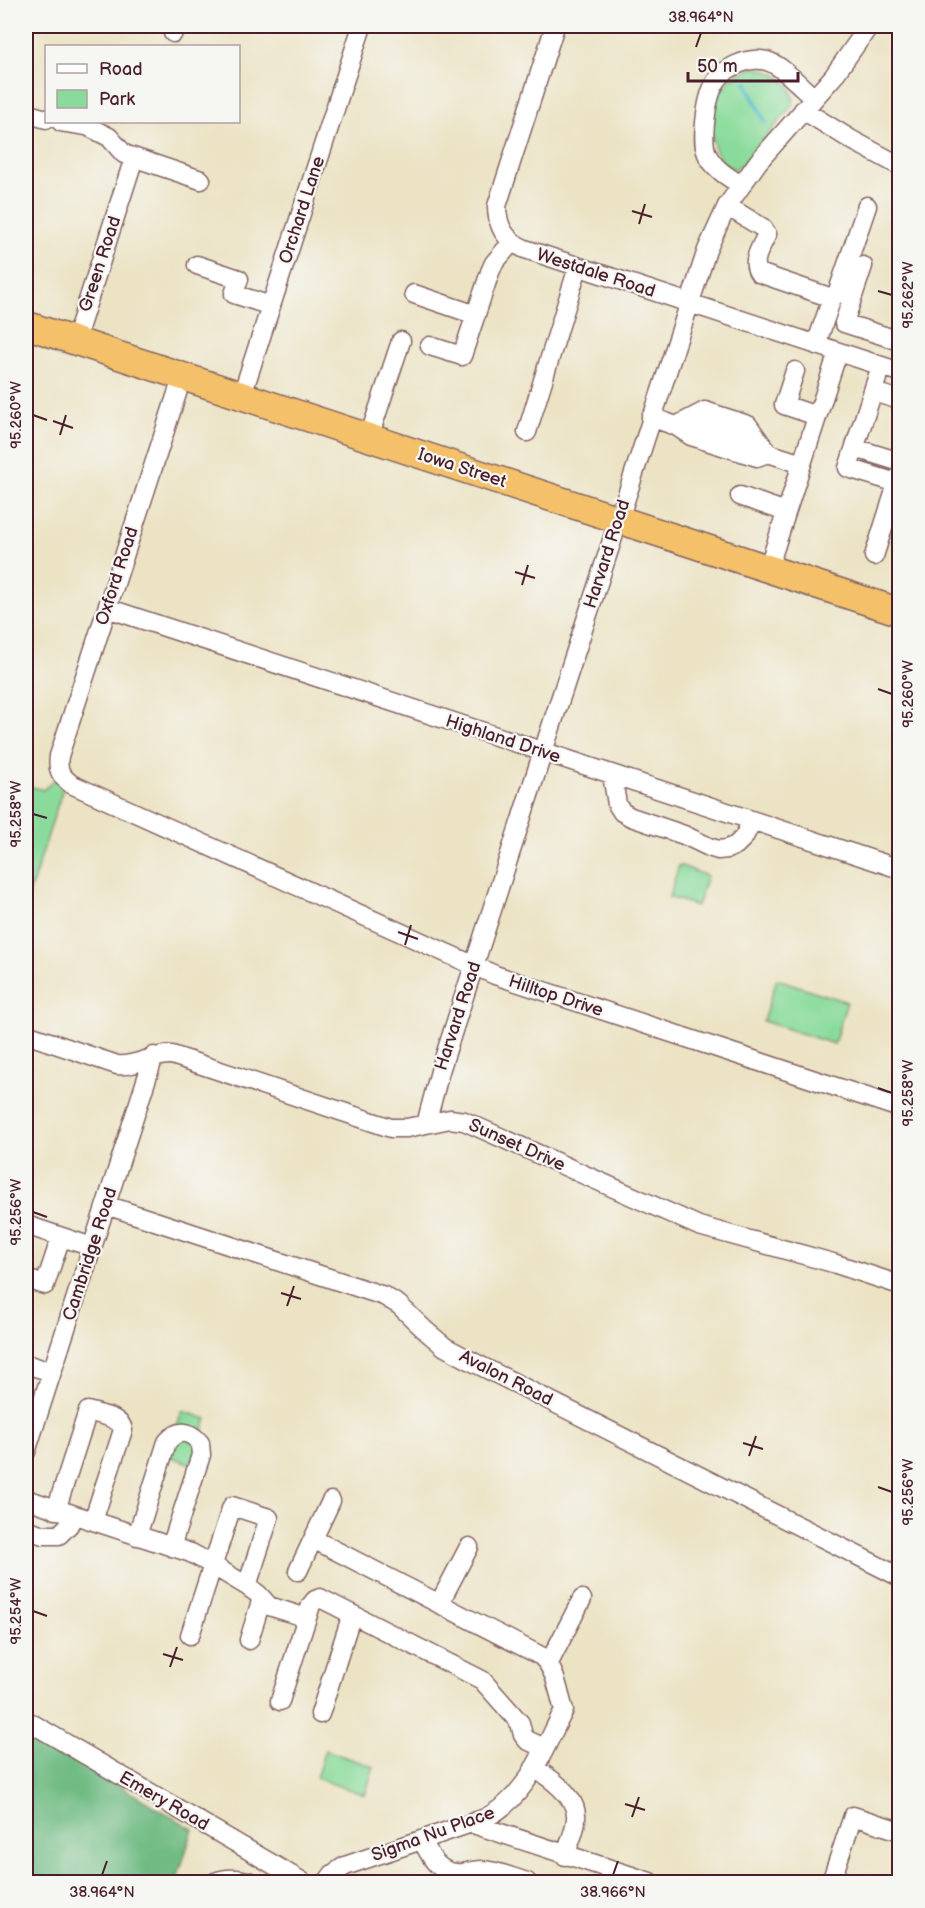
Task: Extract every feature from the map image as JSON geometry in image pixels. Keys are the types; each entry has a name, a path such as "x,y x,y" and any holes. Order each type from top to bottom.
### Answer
{"highway":[{"name":"Iowa Street","path":"26,325 899,610"}],"street":[{"name":"Orchard Lane","path":"242,395 362,26"},
{"path":"430,346 462,356 494,263 512,242 498,223 497,206 555,26"},
{"name":"Harvard Road","path":"426,1124 543,752 707,249 727,207 741,185 769,147 844,62 869,26"},
{"path":"741,185 717,168 707,153 704,136 706,111 713,86 721,75 744,62 756,60 769,61 779,67 809,104 850,139 900,166"},
{"path":"26,113 45,119"},
{"path":"68,123 87,126 102,133 109,137 124,154 201,180"},
{"name":"Green Road","path":"75,341 134,158"},
{"path":"816,345 832,298 837,294 867,206"},
{"path":"727,207 763,228 767,234 755,261 759,273 832,298"},
{"name":"Westdale Road","path":"512,242 525,249 578,267 900,372"},
{"path":"197,265 239,279 234,294 271,306"},
{"path":"863,266 844,323 893,339 879,366 873,392 848,468 899,477 874,556"},
{"path":"527,432 578,267"},
{"path":"414,294 476,315"},
{"path":"369,437 401,341"},
{"path":"768,569 838,352"},
{"path":"795,371 784,405 817,416"},
{"name":"Oxford Road","path":"62,777 57,765 59,756 183,375"},
{"path":"873,392 900,400"},
{"path":"651,417 676,426 764,448 802,464"},
{"path":"855,448 900,462"},
{"path":"740,496 786,512"},
{"name":"Highland Drive","path":"107,608 900,869"},
{"path":"612,775 617,804 622,812 718,850 736,845 744,837 752,821"},
{"name":"Hilltop Drive","path":"62,777 71,784 474,967 604,1012 900,1108"},
{"name":"Sunset Drive","path":"26,1034 117,1065 133,1064 154,1056 172,1055 391,1128 407,1128 450,1119 464,1121 699,1226 833,1263 900,1285"},
{"name":"Cambridge Road","path":"26,1452 32,1407 51,1372 154,1056"},
{"name":"Avalon Road","path":"105,1205 384,1296 399,1305 446,1347 477,1364 900,1577"},
{"path":"26,1227 29,1226 92,1247"},
{"path":"26,1279 45,1285 61,1237"},
{"path":"26,1364 51,1372"},
{"path":"26,1529 43,1535 59,1535 69,1525 64,1512 88,1411 119,1422 123,1426 93,1521"},
{"path":"137,1536 167,1442 175,1434 182,1432 189,1434 200,1443 201,1455 171,1547"},
{"path":"26,1499 191,1553 247,1586 269,1606 307,1618"},
{"path":"298,1571 331,1501"},
{"path":"190,1635 232,1506 269,1518 247,1586"},
{"path":"314,1539 541,1656 549,1663 582,1599"},
{"path":"439,1604 469,1547"},
{"path":"249,1640 262,1598"},
{"path":"280,1701 311,1605 320,1598 482,1680 520,1723 527,1740 544,1748"},
{"path":"320,1714 352,1614"},
{"name":"Sigma Nu Place","path":"327,1882 333,1874 345,1866 492,1815 503,1808 523,1786 564,1710 549,1663"},
{"name":"Emery Road","path":"26,1720 303,1882"},
{"path":"534,1768 557,1783 575,1809 576,1823 565,1856"},
{"path":"831,1882 853,1816 900,1831"},
{"path":"470,1823 650,1882"},
{"path":"422,1840 431,1859 445,1870 460,1873 488,1870 527,1882"},
{"path":"215,1882 238,1879 251,1882"}],"green space":[{"path":"753,68 775,74 787,84 793,97 793,105 742,164 735,169 725,163 714,143 712,131 715,106 728,82"},
{"path":"55,779 63,788 26,904 26,785 43,790"},
{"path":"679,865 707,876 697,906 669,897"},
{"path":"777,979 847,1002 834,1044 763,1021"},
{"path":"182,1411 207,1419 192,1464 168,1456"},
{"path":"26,1731 193,1829 176,1882 26,1882"},
{"path":"325,1750 374,1767 365,1795 316,1778"}],"waterway":[{"path":"746,83 765,122"}]}
